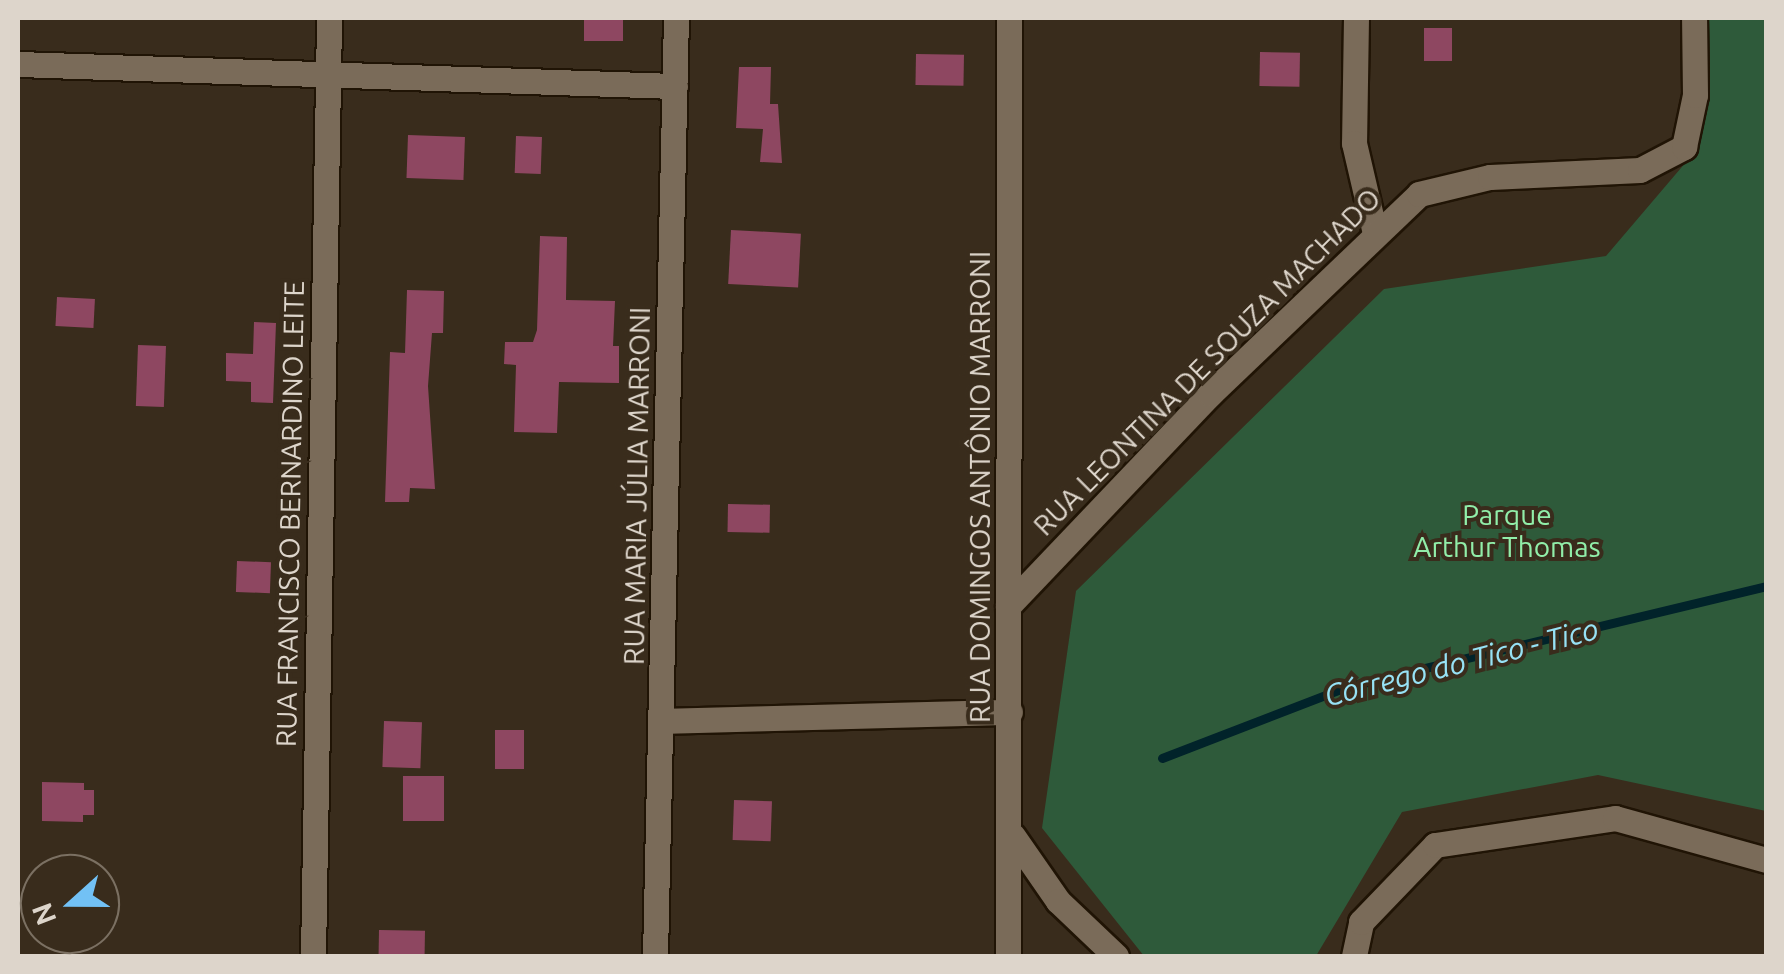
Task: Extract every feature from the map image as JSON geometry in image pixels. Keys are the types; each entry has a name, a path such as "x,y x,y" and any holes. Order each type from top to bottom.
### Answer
{"street":[{"name":"RUA FRANCISCO BERNARDINO LEITE","path":"313,956 329,18"},
{"name":"RUA MARIA JÚLIA MARRONI","path":"656,956 676,18"},
{"name":"RUA DOMINGOS ANTÔNIO MARRONI","path":"1008,956 1013,835 1008,606 1009,18"},
{"path":"1356,18 1354,143 1375,233"},
{"name":"RUA LEONTINA DE SOUZA MACHADO","path":"1008,606 1210,394 1375,233 1435,187 1663,162 1684,147 1695,95 1694,18"},
{"path":"18,64 675,86"},
{"path":"662,721 1010,712"},
{"path":"1354,956 1362,922 1435,845 1614,818 1766,860"},
{"path":"1013,835 1058,902 1116,956"}],"green space":[{"name":"Parque Arthur Thomas","path":"1709,18 1766,18 1766,811 1598,775 1402,812 1316,956 1144,956 1042,828 1076,591 1384,289 1606,256 1698,148"}],"building":[{"path":"584,18 623,18 623,41 584,41"},
{"path":"1424,28 1452,28 1452,61 1424,61"},
{"path":"1260,52 1300,53 1299,87 1259,86"},
{"path":"916,54 964,55 963,86 915,85"},
{"path":"739,67 771,67 770,104 778,104 782,163 760,162 763,129 736,128"},
{"path":"408,135 465,137 463,180 406,178"},
{"path":"516,136 542,137 541,174 515,173"},
{"path":"731,230 801,234 798,288 728,284"},
{"path":"540,236 567,237 566,300 615,301 613,346 619,346 619,383 559,382 557,433 514,432 516,365 504,364 505,342 533,342 537,330"},
{"path":"407,290 444,291 443,333 432,333 428,386 435,489 410,488 409,502 385,502 390,352 405,353"},
{"path":"57,297 95,299 93,328 55,326"},
{"path":"254,322 276,323 273,403 251,402 251,382 226,381 226,353 253,354"},
{"path":"138,345 166,346 164,407 136,406"},
{"path":"728,504 770,505 770,533 728,532"},
{"path":"237,561 271,562 270,593 236,592"},
{"path":"384,721 422,722 420,768 382,767"},
{"path":"495,730 524,730 524,769 495,769"},
{"path":"403,776 444,776 444,821 403,821"},
{"path":"42,782 84,783 84,790 94,790 94,815 83,815 83,822 42,821"},
{"path":"734,800 772,801 771,841 733,840"},
{"path":"379,930 425,931 425,956 379,956"}],"waterway":[{"name":"Córrego do Tico - Tico","path":"1162,758 1346,687 1766,586"}]}
